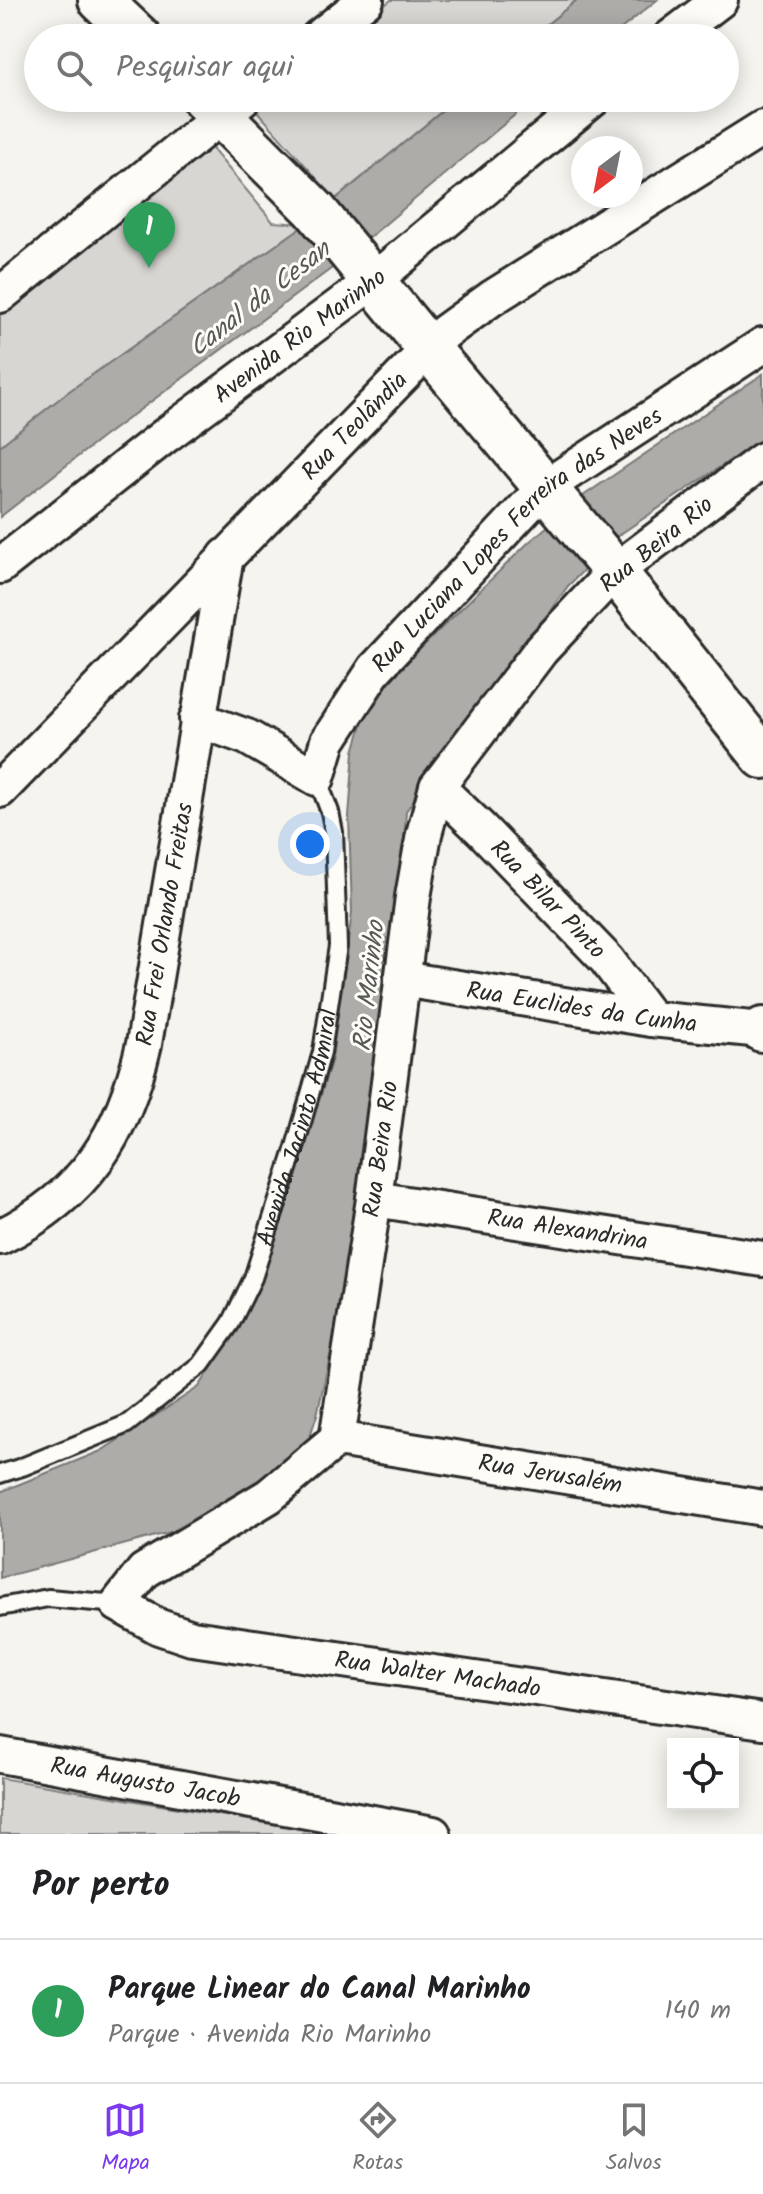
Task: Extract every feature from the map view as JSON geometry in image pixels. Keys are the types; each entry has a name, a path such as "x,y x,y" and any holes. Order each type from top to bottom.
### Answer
{"street":[{"path":"100,0 125,24"},
{"path":"336,24 366,0"},
{"path":"688,24 720,0"},
{"path":"0,295 214,112"},
{"path":"230,112 610,565 763,757"},
{"name":"Avenida Rio Marinho","path":"0,566 366,272 576,112"},
{"name":"Rua Teolândia","path":"0,790 428,348 492,298 763,128"},
{"name":"Rua Luciana Lopes Ferreira das Neves","path":"317,778 328,741 375,669 551,496 763,345"},
{"name":"Rua Beira Rio","path":"337,1439 374,1199 419,859 437,787 610,565 763,460"},
{"name":"Rua Frei Orlando Freitas","path":"0,1237 43,1212 81,1178 114,1132 135,1081 144,1044 226,556"},
{"path":"197,719 247,737 317,778"},
{"name":"Rua Bilar Pinto","path":"437,787 607,960 651,1019"},
{"name":"Rua Euclides da Cunha","path":"402,979 651,1019 763,1030"},
{"name":"Rua Alexandrina","path":"374,1199 763,1259"},
{"path":"118,1604 144,1571 269,1496 337,1439"},
{"name":"Rua Jerusalém","path":"337,1439 763,1508"},
{"name":"Rua Walter Machado","path":"118,1604 159,1627 192,1638 763,1721"},
{"name":"Rua Augusto Jacob","path":"0,1755 433,1834"}],"lane":[{"name":"Avenida Jacinto Admiral","path":"0,1474 127,1424 201,1365 231,1323 253,1278 322,1052 338,946 334,832 317,778"},
{"path":"0,1607 48,1598 118,1604"}],"shaded area":[{"path":"391,0 577,0 547,24 361,24"},
{"path":"258,112 441,112 333,201"},
{"path":"209,145 273,222 306,224 68,392 0,446 0,312"},
{"path":"0,1778 331,1834 0,1834"}],"water":[{"path":"577,0 657,0 627,24 547,24"},
{"name":"Canal da Cesan","path":"441,112 518,112 339,263 0,517 0,446 68,392 306,224"},
{"name":"Rio Marinho","path":"763,374 763,438 616,537 568,586 406,811 393,1017 333,1343 309,1439 285,1473 193,1526 0,1578 0,1492 101,1451 199,1387 240,1324 288,1203 332,1058 352,913 349,816 354,752 367,707 413,656 528,543 583,496"}],"place":[{"name":"Parque Linear do Canal Marinho","path":"149,268"}]}
